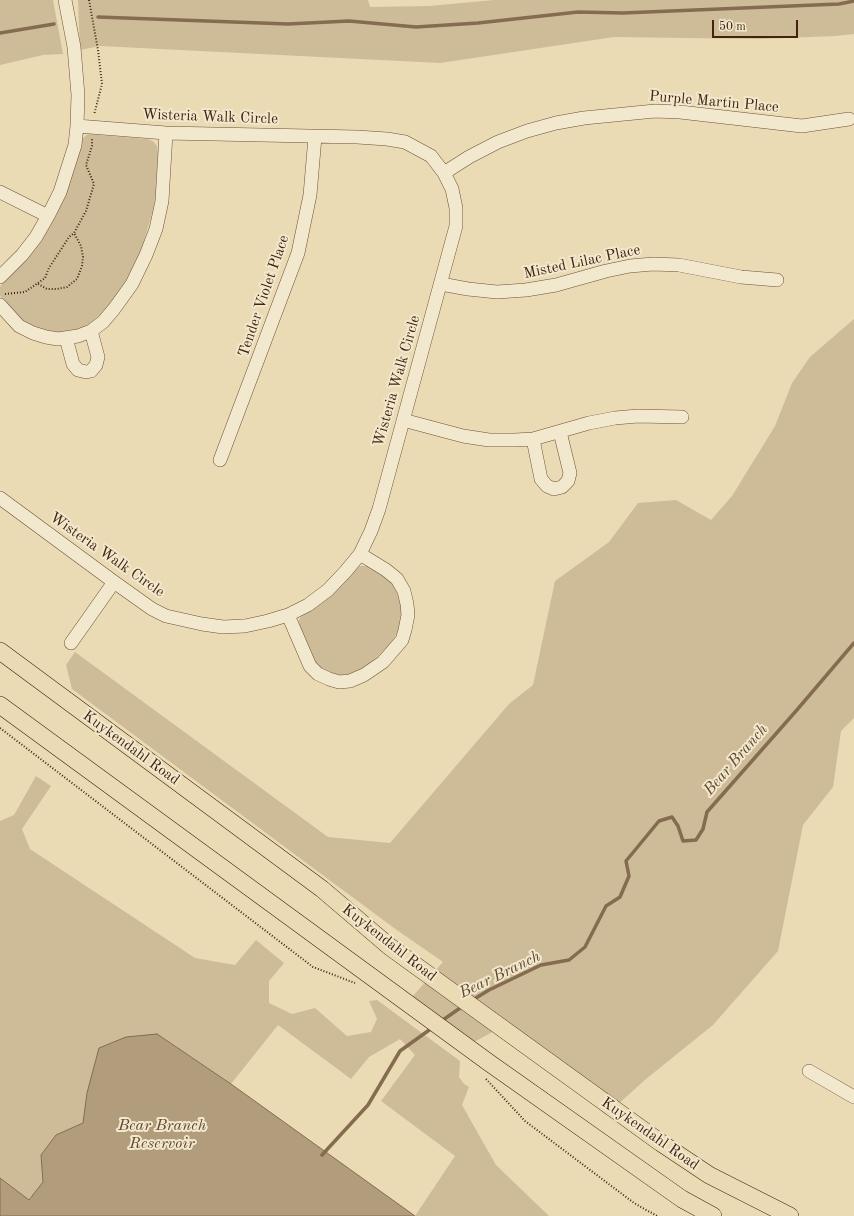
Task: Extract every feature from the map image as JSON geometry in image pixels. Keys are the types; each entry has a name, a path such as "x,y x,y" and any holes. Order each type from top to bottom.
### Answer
{"main road":[{"name":"Kuykendahl Road","path":"0,651 322,889 390,947 661,1143 709,1175 790,1216"},
{"path":"0,705 486,1070 682,1199 713,1216"}],"street":[{"path":"0,277 22,255 36,237 48,216 60,192 75,145 78,88 74,47 65,0"},
{"name":"Purple Martin Place","path":"444,173 468,157 498,142 556,123 584,118 655,111 680,112 802,126 848,118"},
{"name":"Wisteria Walk Circle","path":"0,498 114,582 166,616 223,627 245,626 288,615 308,605 328,590 346,571 360,554 371,531 379,509 456,226 456,208 452,189 444,173 431,156 405,142 380,138 166,133 77,126"},
{"path":"0,305 19,326 33,334 46,337 66,338 78,336 91,331 103,322 132,284 156,230 162,201 166,133"},
{"name":"Tender Violet Place","path":"220,460 298,253 310,195 315,137"},
{"path":"0,192 48,216"},
{"name":"Misted Lilac Place","path":"441,284 497,292 526,290 556,285 630,266 653,264 679,264 741,277 777,280"},
{"path":"66,338 73,364 78,370 86,372 91,371 96,365 98,357 91,331"},
{"path":"403,420 463,436 489,440 515,440 533,438 589,423 615,418 638,416 682,418"},
{"path":"533,438 541,479 547,486 554,489 562,487 568,481 570,473 560,432"},
{"path":"288,615 310,666 318,674 339,682 350,681 364,676 383,662 402,640 408,616 407,604 404,591 397,579 386,570 360,554"},
{"path":"71,643 114,582"},
{"path":"809,1071 854,1097"}],"path":[{"path":"38,284 47,289 58,289 67,287 77,278 84,257 82,246 74,234"},
{"path":"0,728 313,967 365,980"},
{"path":"486,1070 525,1121 634,1203 657,1216"}],"shaded area":[{"path":"0,0 53,0 63,54 43,55 0,65"},
{"path":"78,0 368,0 370,7 429,6 494,0 854,0 854,34 761,39 614,37 440,63 100,46 80,50"},
{"path":"88,134 147,139 153,141 157,146 158,153 156,192 153,210 141,251 119,293 104,311 91,323 76,330 52,333 28,325 14,315 2,300 0,295 0,287 68,188 80,145 83,138"},
{"path":"854,319 854,718 841,731 833,787 803,825 778,951 713,1025 646,1079 606,1115 528,1045 494,1031 474,1042 412,997 443,962 394,928 72,689 66,665 75,652 328,837 390,843 509,704 533,685 555,581 609,542 638,503 676,500 711,520 732,496 775,426 792,383 810,357"},
{"path":"360,566 371,567 392,582 401,602 402,623 391,644 359,672 342,676 326,673 313,663 298,627 299,620 302,615 325,600 341,586"},
{"path":"36,776 51,786 22,829 30,849 195,958 235,965 256,940 284,963 269,981 269,1003 292,1014 315,1008 347,1036 371,1032 377,1019 369,1001 377,1000 460,1061 459,1077 464,1084 469,1087 462,1105 496,1165 549,1216 415,1216 455,1156 381,1101 415,1055 400,1039 369,1057 351,1079 278,1025 231,1084 157,1034 87,1093 83,1123 56,1135 41,1155 43,1182 29,1200 0,1178 0,821 14,815"}],"water":[{"name":"Bear Branch Reservoir","path":"157,1034 231,1084 415,1216 0,1216 0,1178 29,1200 43,1182 41,1155 56,1135 83,1123 87,1093 99,1048 126,1037"}],"waterway":[{"path":"98,17 288,24 349,21 416,27 478,23 578,12 623,13 839,4 854,1"},
{"path":"0,33 54,24"},
{"name":"Bear Branch","path":"471,1001 489,990 541,965 569,960 585,947 606,906 620,897 629,876 626,861 659,821 672,817 678,826 683,841 696,840 703,829 707,812 854,643"},
{"name":"Bear Branch","path":"440,1022 463,1006"},
{"name":"Bear Branch","path":"322,1155 368,1105 400,1051 432,1028"}]}
